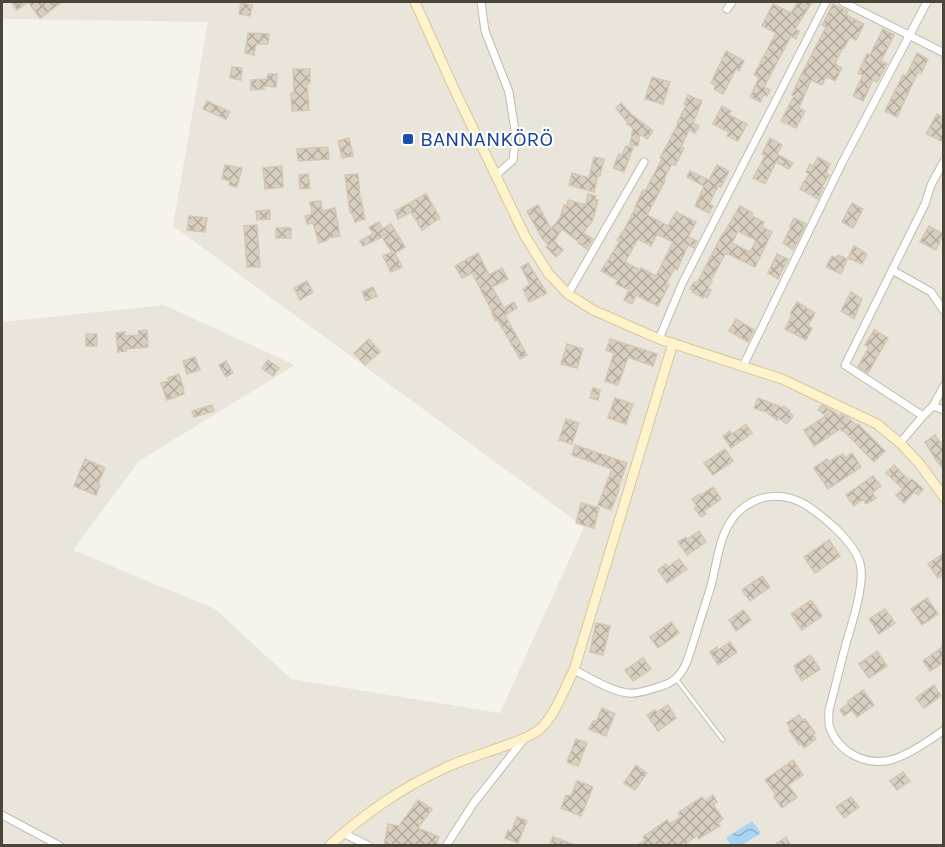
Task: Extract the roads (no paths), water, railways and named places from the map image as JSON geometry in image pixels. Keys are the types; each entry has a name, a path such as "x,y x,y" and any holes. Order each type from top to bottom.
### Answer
{"main road":[{"path":"415,2 455,92 525,236 548,273 568,294 593,310 659,339 782,379 877,424 900,443 944,497"},
{"path":"329,846 379,806 443,768 524,739 540,729 552,714 574,670 673,343"}],"street":[{"path":"480,2 485,32 509,92 516,137 513,160 496,175"},
{"path":"727,9 732,2"},
{"path":"659,339 682,284 826,2"},
{"path":"843,2 944,53"},
{"path":"743,366 842,163 927,2"},
{"path":"568,294 644,162"},
{"path":"923,416 845,365 944,162"},
{"path":"892,270 931,292 944,311"},
{"path":"900,443 933,406 944,386"},
{"path":"933,406 944,410"},
{"path":"574,670 616,691 630,693 644,692 664,686 676,679 686,664 730,522 742,508 759,498 776,495 793,498 807,507 842,535 853,547 860,562 861,578 858,600 829,710 830,727 838,742 851,755 869,762 891,760 921,746 944,730"},
{"path":"446,846 473,804 524,739"},
{"path":"2,826 3,816 60,846"},
{"path":"343,833 369,846"}],"lane":[{"path":"676,679 723,740"}],"water":[{"path":"752,821 761,833 742,845 731,845 726,838"}],"place":[{"name":"BANNANKÖRÖ","path":"408,139"}]}
